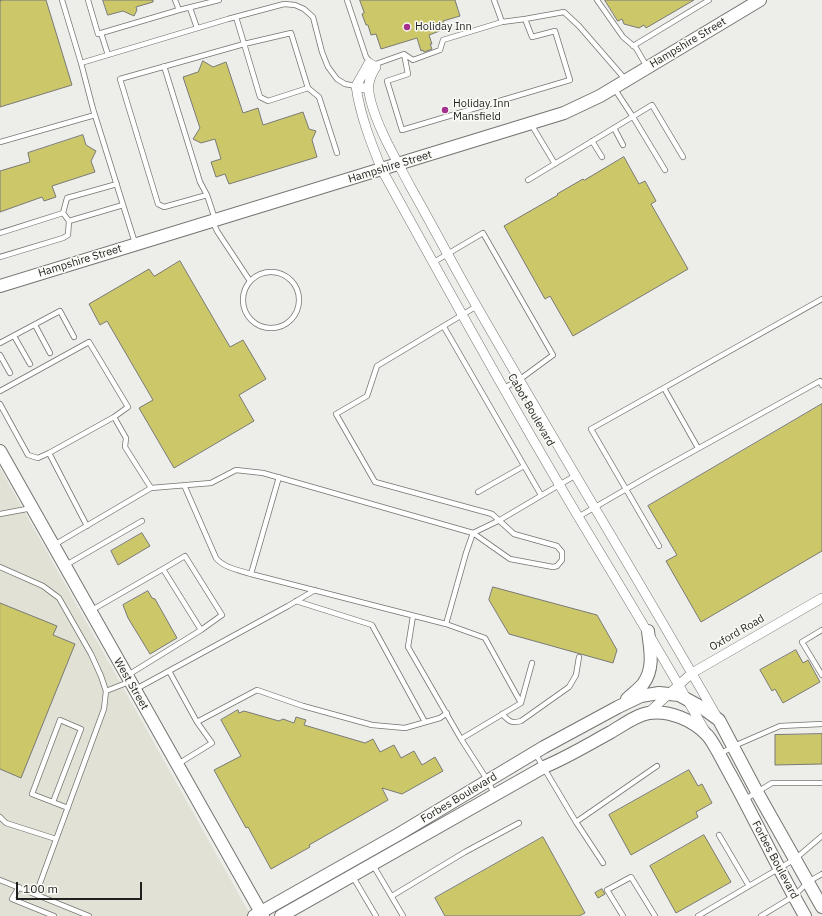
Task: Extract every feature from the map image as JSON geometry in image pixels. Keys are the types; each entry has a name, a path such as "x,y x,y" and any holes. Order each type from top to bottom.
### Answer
{"street":[{"name":"Hampshire Street","path":"0,286 564,113 614,88 746,6 760,0"},
{"path":"369,63 373,65 376,67 369,81 368,89 356,86 369,63"},
{"name":"Cabot Boulevard","path":"356,86 361,109 373,148 382,170 578,517 648,631 707,735"},
{"name":"Cabot Boulevard","path":"368,89 380,128 447,254 519,380 719,720"},
{"name":"West Street","path":"0,451 177,764 259,915"},
{"name":"Oxford Road","path":"669,693 692,673 822,598"},
{"path":"618,707 643,684 647,677 652,657 648,631"},
{"name":"Forbes Boulevard","path":"259,915 535,753 618,707 641,696 659,693 679,695 706,710 719,720 757,792 822,907"},
{"name":"Forbes Boulevard","path":"281,916 544,767 567,757 628,722 648,713 669,693"},
{"name":"Forbes Boulevard","path":"648,713 660,712 676,715 689,721 707,735 744,800 778,869 805,916"}],"lane":[{"path":"62,0 95,115 136,245"},
{"path":"88,0 98,34 190,8 200,2 219,0"},
{"path":"175,0 179,10"},
{"path":"347,0 366,57 373,65 404,54"},
{"path":"494,0 502,22"},
{"path":"597,0 619,32 633,46 648,68"},
{"path":"633,46 709,0"},
{"path":"81,63 290,2 304,9 313,17 322,52 328,67 337,79 345,84 356,86"},
{"path":"190,8 197,28"},
{"path":"404,54 413,60 440,50 443,40 502,22 564,12 579,26 627,80"},
{"path":"236,17 260,97 268,101 308,88"},
{"path":"404,54 408,74 388,81 402,130 570,80 555,31 532,37 525,19"},
{"path":"101,33 108,55"},
{"path":"207,195 164,207 158,204 120,79 244,44 290,33 308,88 319,97 337,153"},
{"path":"164,66 200,182 207,195 217,231 250,281"},
{"path":"614,88 665,170"},
{"path":"528,180 652,106 683,157"},
{"path":"0,142 95,115"},
{"path":"531,124 555,164"},
{"path":"614,128 623,145"},
{"path":"592,142 602,157"},
{"path":"63,213 67,198 116,184"},
{"path":"69,221 123,205"},
{"path":"0,257 63,238 68,235 69,221 63,213"},
{"path":"0,233 63,213"},
{"path":"434,262 483,233 553,355 519,380 504,388"},
{"path":"269,272 283,274 289,278 294,283 299,296 298,310 294,317 284,326 277,328 270,329 256,325 247,314 243,301 244,294 250,281 262,273 269,272"},
{"path":"659,546 591,430 822,299"},
{"path":"53,545 151,488 211,483 236,470 263,473 473,532 510,560 550,567 557,566 562,560 562,552 557,546 514,534 492,514 375,482 336,414 367,396 377,366 477,306"},
{"path":"0,343 60,311 74,337"},
{"path":"35,325 50,353"},
{"path":"444,327 541,495"},
{"path":"14,336 30,364"},
{"path":"0,391 89,342 128,407 114,417 38,458 28,455 0,404"},
{"path":"0,355 10,373"},
{"path":"578,517 698,448 821,382"},
{"path":"664,388 698,448"},
{"path":"114,417 126,438 125,447 151,488"},
{"path":"49,453 87,526"},
{"path":"478,492 524,466"},
{"path":"446,624 473,532 500,520 576,475"},
{"path":"251,574 279,478"},
{"path":"184,485 216,558 224,565 251,574 446,624 485,638 521,703"},
{"path":"0,514 32,508"},
{"path":"64,566 142,521"},
{"path":"90,611 185,556 222,615 130,682"},
{"path":"0,567 43,586 59,598 91,654 106,691 104,709 36,894"},
{"path":"163,569 201,630"},
{"path":"106,691 130,682 169,671 296,602 315,590"},
{"path":"296,602 372,625 425,722"},
{"path":"413,616 408,647 495,795"},
{"path":"822,630 802,642 822,676"},
{"path":"502,714 508,721 514,723 521,720 569,686 576,675 579,657"},
{"path":"461,739 521,703 532,663"},
{"path":"169,671 197,722 212,743 177,764"},
{"path":"197,722 257,690 303,706 372,725 405,728 440,718 447,713"},
{"path":"53,802 81,729 60,720 32,794 68,808"},
{"path":"719,755 734,746 780,726 822,724"},
{"path":"535,753 576,822 603,863"},
{"path":"576,822 657,766"},
{"path":"744,800 772,783 822,783"},
{"path":"0,818 6,823 56,840"},
{"path":"392,896 466,852 519,823"},
{"path":"719,835 749,886"},
{"path":"698,916 795,859 822,836"},
{"path":"352,860 355,874 376,916"},
{"path":"373,864 403,916"},
{"path":"761,916 794,896 808,882 822,874"},
{"path":"623,916 607,890 630,877 654,916"},
{"path":"1,881 89,916"},
{"path":"18,887 12,899 54,916"}],"shaded area":[{"path":"0,468 251,916 0,916"}],"building":[{"path":"46,0 72,85 0,107 0,1"},
{"path":"103,0 153,0 153,2 136,7 137,10 134,16 123,11 108,15"},
{"name":"Holiday Inn","path":"360,0 455,0 460,16 443,21 445,29 429,35 432,49 424,52 423,50 421,51 417,38 381,49 376,34 371,35 368,25 366,25 362,14 364,13"},
{"path":"605,0 694,0 646,28 644,25 639,28 624,24 622,19 618,21"},
{"path":"203,61 213,67 226,62 243,113 258,108 263,125 303,112 309,129 316,131 312,140 317,157 229,184 225,174 216,177 211,162 221,159 215,139 201,143 193,139 200,128 183,77 198,72"},
{"path":"83,135 86,145 96,151 91,161 95,172 52,186 56,197 44,201 42,197 0,212 0,171 30,162 28,153"},
{"path":"624,157 639,184 645,181 656,201 651,204 688,269 573,336 550,296 545,299 504,226 583,179 584,180"},
{"path":"180,261 230,347 243,340 266,379 239,395 254,421 174,468 139,408 153,400 107,321 100,325 89,304 149,269 154,276"},
{"path":"822,404 822,551 701,622 666,561 677,555 648,506"},
{"path":"142,533 150,546 118,565 111,551"},
{"path":"493,587 597,615 617,650 613,663 509,634 489,600"},
{"path":"148,591 152,598 155,599 177,638 150,654 128,618 123,605"},
{"path":"0,603 57,626 53,635 75,644 21,778 0,769"},
{"path":"796,650 803,663 808,660 820,682 783,703 775,689 772,691 760,670"},
{"path":"238,710 239,713 244,711 279,721 283,719 294,723 296,717 306,720 304,725 365,743 373,739 380,752 394,745 401,758 414,751 422,765 435,757 443,771 402,794 382,788 388,800 309,845 310,847 271,869 248,827 246,828 214,770 241,756 221,720"},
{"path":"822,734 822,764 775,765 775,735"},
{"path":"689,770 698,786 702,784 712,803 696,812 698,817 631,855 609,815"},
{"path":"704,835 731,882 676,913 650,866"},
{"path":"543,837 585,913 579,916 445,916 435,898"},
{"path":"602,889 605,894 598,898 595,893"}],"place":[{"name":"Holiday Inn","path":"407,27"},
{"name":"Holiday Inn Mansfield","path":"445,110"}]}
